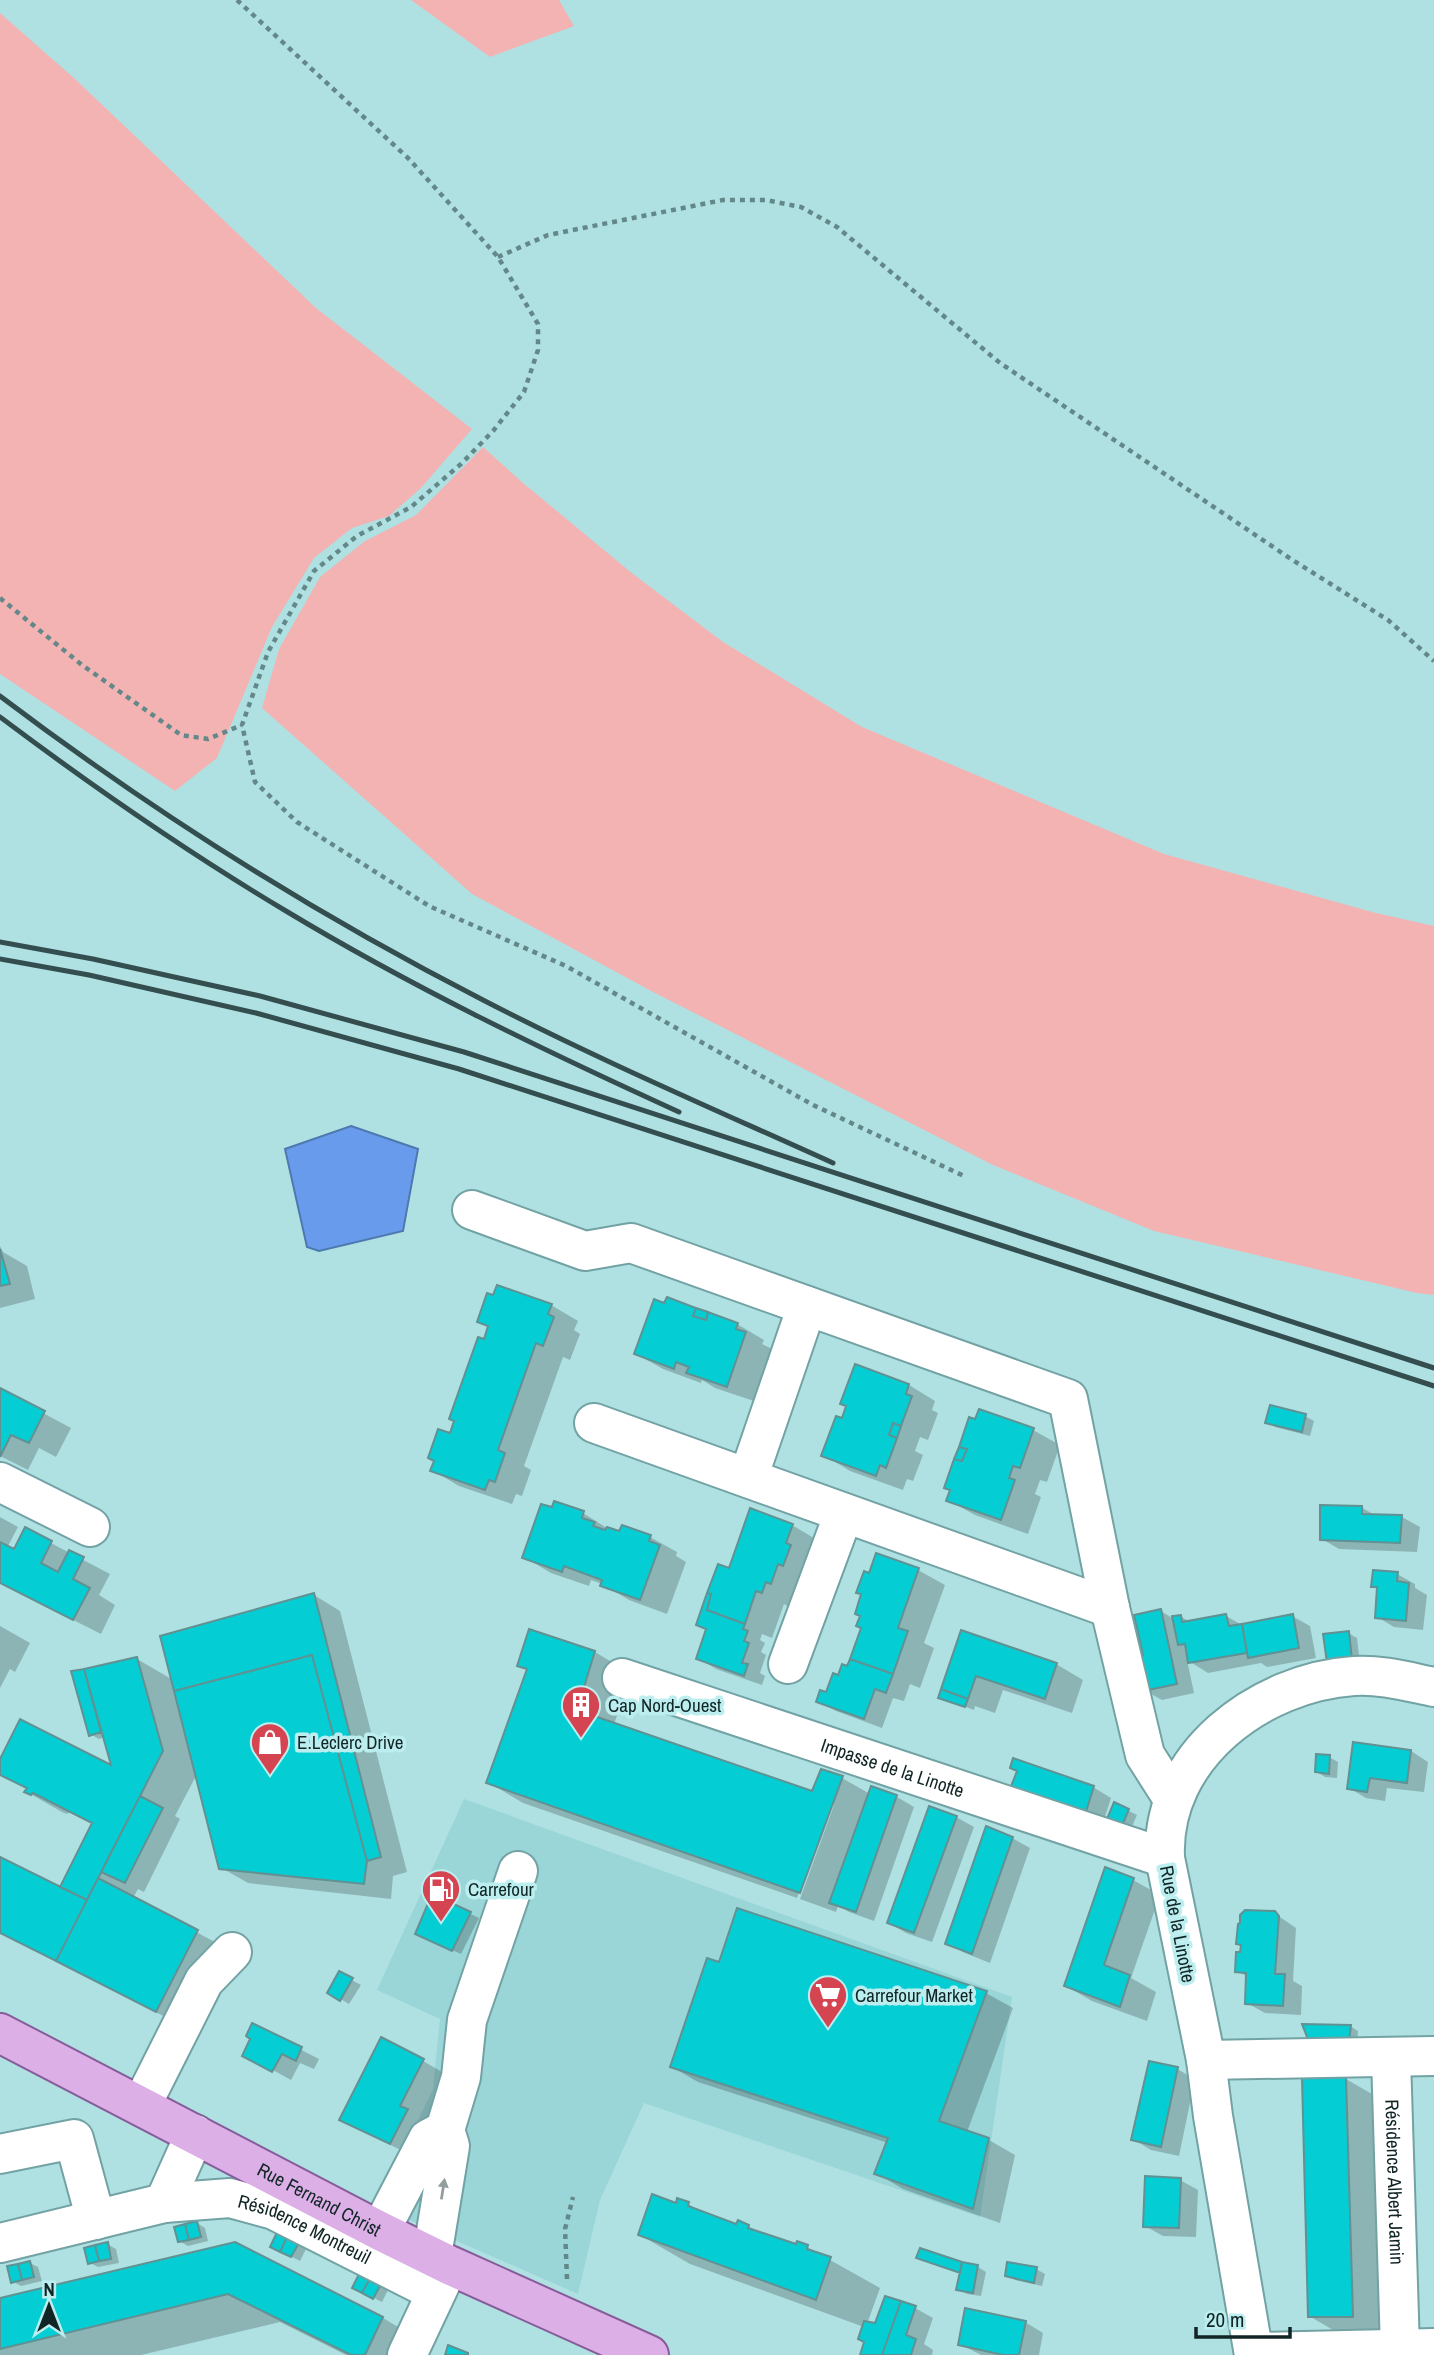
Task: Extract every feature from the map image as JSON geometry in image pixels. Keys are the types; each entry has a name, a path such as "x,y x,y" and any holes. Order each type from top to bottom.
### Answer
{"main road":[{"name":"Rue Fernand Christ","path":"0,2033 380,2231 439,2271 653,2354"}],"street":[{"path":"472,1210 584,1251 631,1244 1068,1399 1110,1608 1145,1755 1173,1799"},
{"path":"748,1478 807,1306"},
{"path":"594,1423 1110,1608"},
{"path":"0,1482 90,1527"},
{"path":"789,1664 844,1513"},
{"name":"Rue de la Linotte","path":"1254,2354 1213,2116 1206,2060 1165,1857 1164,1838 1173,1799 1188,1771 1227,1726 1255,1707 1286,1692 1324,1680 1356,1675 1434,1686"},
{"name":"Impasse de la Linotte","path":"622,1678 1165,1857"},
{"path":"407,2355 439,2271 450,2146 445,2130 461,2077 467,2020 519,1871"},
{"path":"141,2106 204,1981 232,1952"},
{"path":"1206,2060 1434,2056"},
{"name":"Résidence Albert Jamin","path":"1254,2354 1417,2349 1391,2058"},
{"path":"380,2231 428,2139 445,2130"},
{"path":"164,2203 195,2134"},
{"path":"0,2154 74,2139 96,2220"},
{"name":"Résidence Montreuil","path":"0,2243 164,2203 230,2198 274,2210 439,2271"}],"path":[{"path":"237,0 408,158 498,257 538,324 538,350 524,392 493,431 439,485 411,508 357,536 314,571 268,652 242,725 255,782 297,821 429,906 566,966 813,1105 964,1176"},
{"path":"498,257 548,235 723,200 766,200 801,207 838,227 1000,363 1291,559 1388,620 1434,661"},
{"path":"0,598 82,665 181,735 208,739 242,725"},
{"path":"567,2282 565,2229 573,2197"}],"shaded area":[{"path":"411,0 559,0 574,26 490,57"},
{"path":"0,13 75,79 316,308 472,429 421,488 389,516 352,528 314,558 272,627 217,758 175,791 0,674"},
{"path":"483,447 633,574 723,642 862,727 1164,854 1376,913 1434,926 1434,1295 1154,1231 993,1165 655,993 472,894 262,708 279,649 320,577 365,541 416,515"},
{"path":"464,1799 1012,1997 980,2217 644,2103 600,2200 578,2294 377,2206 433,2089 440,2019 377,1990"}],"water":[{"path":"351,1126 418,1149 403,1231 319,1251 307,1247 285,1149"}],"building":[{"path":"0,1249 10,1284 0,1286"},
{"path":"497,1285 552,1304 548,1314 554,1317 543,1346 536,1343 498,1450 505,1453 495,1482 489,1480 485,1490 430,1471 434,1461 428,1458 438,1429 450,1433 454,1421 449,1419 478,1337 484,1339 488,1326 477,1322 487,1293 493,1295"},
{"path":"667,1297 696,1308 693,1316 706,1320 708,1312 738,1323 736,1329 746,1332 727,1387 686,1373 689,1367 676,1362 674,1369 634,1354 654,1299 664,1303"},
{"path":"696,1308 708,1312 706,1320 693,1316"},
{"path":"855,1364 909,1384 906,1394 912,1396 901,1426 893,1423 889,1435 897,1438 886,1468 880,1465 876,1476 821,1456 836,1416 842,1418 846,1406 840,1404"},
{"path":"0,1388 45,1411 29,1443 11,1435 0,1457"},
{"path":"1270,1405 1306,1414 1302,1432 1265,1423"},
{"path":"979,1409 1034,1428 1020,1468 1013,1466 1009,1478 1015,1480 1001,1520 946,1501 950,1490 944,1488 954,1459 962,1461 967,1449 959,1447 969,1417 975,1419"},
{"path":"893,1423 901,1426 897,1438 889,1435"},
{"path":"959,1447 967,1449 962,1461 954,1459"},
{"path":"554,1501 584,1511 582,1518 595,1522 593,1526 619,1531 622,1525 651,1535 649,1541 660,1545 640,1600 600,1586 602,1580 564,1566 562,1572 522,1558 541,1504 552,1507"},
{"path":"1320,1505 1362,1506 1362,1514 1402,1515 1400,1543 1320,1540"},
{"path":"750,1508 793,1524 786,1543 791,1545 783,1566 778,1564 771,1584 766,1582 762,1593 756,1591 745,1624 707,1610 711,1594 707,1593 718,1564 729,1568"},
{"path":"25,1527 52,1541 41,1563 58,1572 69,1550 84,1557 73,1579 90,1588 73,1620 0,1583 0,1542 14,1549"},
{"path":"876,1553 919,1568 898,1628 908,1631 893,1674 850,1659 861,1628 856,1626 860,1616 855,1614 861,1594 856,1593 864,1571 869,1573"},
{"path":"1373,1570 1398,1572 1397,1581 1409,1583 1406,1621 1375,1618 1377,1587 1371,1587"},
{"path":"314,1593 381,1857 367,1861 312,1655 174,1691 160,1636"},
{"path":"707,1593 711,1594 707,1610 745,1624 743,1629 748,1631 744,1641 749,1643 742,1663 748,1664 744,1676 696,1659 706,1629 696,1625"},
{"path":"1161,1609 1177,1684 1143,1691 1136,1657 1143,1655 1134,1615"},
{"path":"1226,1614 1229,1626 1242,1624 1247,1653 1188,1663 1185,1644 1178,1645 1172,1616 1181,1615 1182,1622"},
{"path":"1293,1614 1299,1648 1248,1658 1242,1624"},
{"name":"Cap Nord-Ouest","path":"529,1629 595,1651 577,1710 812,1791 821,1769 843,1776 800,1893 486,1783 527,1669 517,1666"},
{"path":"961,1630 1057,1663 1045,1699 976,1676 968,1699 941,1689"},
{"path":"1349,1631 1352,1660 1327,1663 1323,1634"},
{"name":"E.Leclerc Drive","path":"312,1655 367,1861 364,1884 219,1869 174,1691"},
{"path":"137,1657 163,1751 87,1900 60,1887 92,1823 33,1793 31,1795 24,1792 27,1788 0,1775 0,1759 20,1719 111,1765 84,1669"},
{"path":"850,1659 893,1674 886,1693 875,1689 864,1719 816,1702 820,1690 826,1692 833,1673 838,1675 842,1664 847,1666"},
{"path":"84,1669 101,1732 89,1736 71,1671"},
{"path":"941,1689 968,1699 965,1707 938,1698"},
{"path":"1353,1742 1411,1750 1407,1783 1370,1778 1367,1792 1347,1789"},
{"path":"1316,1754 1330,1755 1329,1774 1315,1772"},
{"path":"1013,1758 1094,1786 1085,1815 1010,1789 1017,1771 1010,1768"},
{"path":"871,1786 897,1795 856,1912 829,1903"},
{"path":"140,1796 163,1808 125,1883 101,1872"},
{"path":"1114,1802 1129,1809 1122,1826 1107,1819"},
{"path":"929,1806 957,1816 914,1933 887,1923"},
{"path":"986,1826 1013,1837 972,1954 945,1944"},
{"path":"0,1857 87,1900 56,1961 0,1933"},
{"path":"1105,1867 1134,1878 1104,1965 1130,1975 1120,2007 1064,1986"},
{"path":"98,1878 198,1930 156,2012 56,1961"},
{"path":"432,1894 471,1912 452,1951 415,1934"},
{"name":"Carrefour Market","path":"737,1908 987,1991 939,2121 989,2138 973,2209 874,2174 888,2138 670,2067 707,1958 719,1962"},
{"path":"1245,1910 1275,1911 1279,1916 1275,1974 1285,1974 1283,2006 1245,2004 1246,1973 1235,1972 1236,1952 1240,1952 1241,1945 1236,1944 1238,1924 1240,1915"},
{"path":"339,1971 353,1978 340,2001 327,1993"},
{"path":"252,2023 302,2047 296,2061 282,2054 272,2072 242,2056 250,2039 246,2036"},
{"path":"1302,2024 1351,2025 1349,2042 1309,2042"},
{"path":"381,2037 424,2059 400,2106 408,2109 390,2144 339,2120"},
{"path":"1149,2061 1178,2067 1161,2147 1131,2140"},
{"path":"1346,2077 1353,2317 1308,2317 1302,2078"},
{"path":"1145,2176 1181,2178 1179,2228 1143,2227"},
{"path":"652,2194 676,2203 677,2198 689,2202 688,2206 736,2224 738,2220 749,2225 748,2228 796,2244 797,2241 808,2245 807,2249 831,2257 816,2300 638,2235"},
{"path":"197,2221 201,2237 189,2240 185,2224"},
{"path":"185,2224 189,2240 178,2242 174,2227"},
{"path":"277,2232 287,2237 280,2252 270,2247"},
{"path":"287,2237 299,2243 291,2257 280,2252"},
{"path":"108,2242 111,2259 99,2261 95,2245"},
{"path":"235,2242 383,2317 365,2355 351,2355 228,2294 0,2349 0,2298"},
{"path":"95,2245 99,2261 88,2264 84,2248"},
{"path":"920,2248 962,2262 960,2273 916,2258"},
{"path":"30,2261 34,2277 22,2280 18,2264"},
{"path":"962,2262 978,2265 973,2293 956,2290"},
{"path":"1007,2262 1037,2267 1034,2283 1005,2276"},
{"path":"18,2264 22,2280 11,2283 7,2266"},
{"path":"359,2274 370,2278 362,2293 352,2288"},
{"path":"370,2278 381,2284 373,2299 362,2293"},
{"path":"885,2296 901,2301 882,2355 860,2355 864,2342 858,2339 864,2321 875,2323"},
{"path":"901,2301 916,2306 906,2335 916,2339 911,2355 882,2355"},
{"path":"965,2308 1026,2321 1019,2355 1003,2355 958,2345"},
{"path":"448,2345 468,2353 468,2355 445,2355"}],"railway":[{"path":"0,696 57,739 175,820 357,932 569,1043 833,1163"},
{"path":"0,717 176,842 334,939 480,1017 679,1112"},
{"path":"0,942 93,959 260,996 464,1052 1434,1368"},
{"path":"0,959 89,975 256,1013 459,1069 1434,1386"}],"place":[{"name":"Cap Nord-Ouest","path":"581,1739"},
{"name":"E.Leclerc Drive","path":"270,1776"},
{"name":"Carrefour","path":"441,1923"},
{"name":"Carrefour Market","path":"828,2029"}]}
